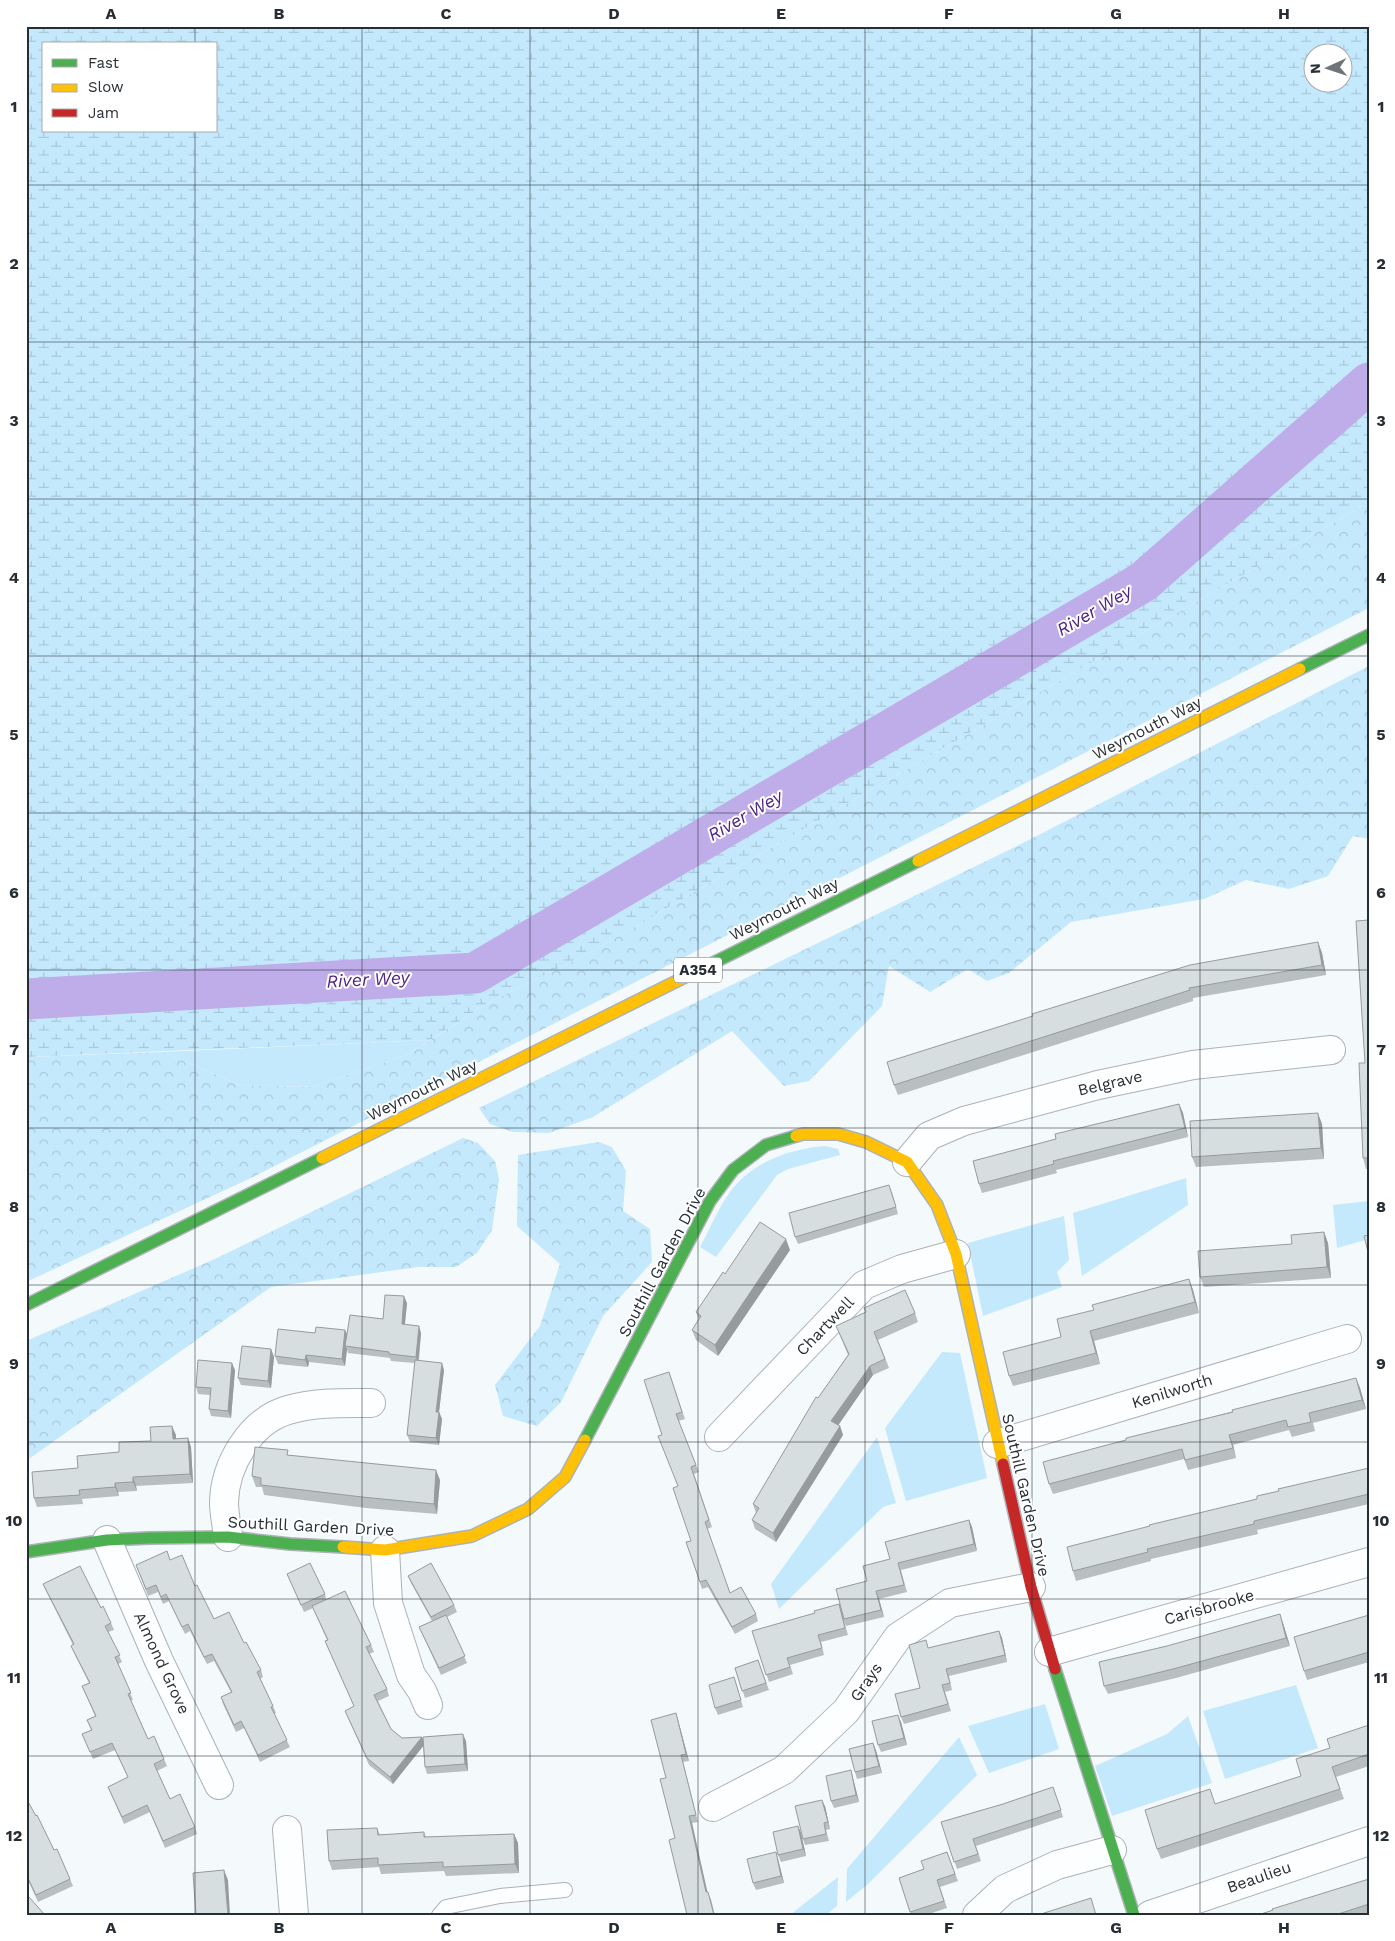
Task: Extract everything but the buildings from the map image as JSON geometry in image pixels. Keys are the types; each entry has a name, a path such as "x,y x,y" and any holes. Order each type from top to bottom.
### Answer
{"main road":[{"name":"Weymouth Way","path":"26,1305 1369,635"},
{"name":"Southill Garden Drive","path":"26,1552 107,1540 228,1537 290,1544 385,1550 472,1536 528,1509 565,1476 710,1201 733,1170 766,1145 803,1134 838,1134 866,1142 907,1162 936,1205 956,1254 997,1444 1031,1588 1049,1652 1134,1915"}],"street":[{"name":"Belgrave","path":"907,1162 929,1136 964,1121 1098,1085 1193,1065 1331,1050"},
{"name":"Chartwell","path":"719,1437 864,1285 902,1268 956,1254"},
{"name":"Kenilworth","path":"997,1444 1347,1339"},
{"path":"228,1537 224,1502 232,1465 237,1453 247,1439 260,1426 271,1417 288,1410 329,1404 372,1403"},
{"name":"Almond Grove","path":"107,1540 159,1660 219,1785"},
{"path":"385,1550 388,1603 411,1675 422,1691 428,1705"},
{"name":"Carisbrooke","path":"1049,1652 1369,1562"},
{"name":"Grays","path":"713,1807 784,1770 846,1711 898,1637 950,1603 1031,1588"},
{"path":"287,1830 294,1915"},
{"name":"Beaulieu","path":"1150,1915 1369,1841"},
{"path":"977,1915 1005,1890 1057,1865 1112,1850"}],"lane":[{"path":"439,1915 446,1907 491,1898 565,1890"}],"green space":[{"path":"26,26 1369,26 1369,502 589,953 490,1002 430,1040 26,1057"},
{"path":"1369,502 1369,608 249,1179 26,1282 26,1057 163,1052 240,1085 311,1087 407,1055 490,1002 589,953"},
{"path":"1369,666 1369,839 1353,836 1328,876 1289,889 1246,880 1204,899 1071,922 1009,973 987,981 968,969 930,992 889,966 882,1006 809,1081 784,1086 732,1031 593,1117 549,1133 513,1132 490,1124 479,1108 1017,846"},
{"path":"430,1040 407,1055 311,1087 240,1085 163,1052"},
{"path":"463,1138 478,1143 495,1161 499,1179 492,1230 477,1253 456,1267 419,1267 271,1287 26,1461 26,1341 215,1259"},
{"path":"599,1142 612,1147 626,1171 623,1211 650,1229 652,1262 603,1316 561,1402 537,1426 503,1416 495,1385 540,1326 560,1264 517,1226 518,1155"},
{"path":"825,1146 838,1149 840,1155 788,1169 777,1175 716,1257 700,1247 726,1198 749,1173 760,1165 785,1154"},
{"path":"1186,1178 1188,1205 1082,1276 1073,1213"},
{"path":"1369,1201 1369,1239 1337,1248 1333,1205"},
{"path":"1064,1216 1069,1260 1057,1272 1062,1287 983,1316 968,1243"},
{"path":"942,1352 960,1353 987,1478 906,1501 885,1428"},
{"path":"877,1437 896,1503 883,1507 779,1609 771,1584"},
{"path":"1296,1685 1318,1748 1225,1779 1203,1711"},
{"path":"1045,1704 1059,1749 989,1773 968,1726"},
{"path":"1188,1716 1212,1783 1112,1816 1095,1766 1167,1734"},
{"path":"959,1737 977,1775 868,1884 846,1902 847,1869"},
{"path":"838,1877 837,1906 826,1915 790,1915"}],"waterway":[{"name":"River Wey","path":"26,999 475,973 1143,582 1369,383"}],"traffic: fast":[{"path":"1300,669 1369,635"},
{"path":"707,966 918,861"},
{"path":"585,1440 710,1201 733,1170 766,1145 796,1136"},
{"path":"26,1305 322,1158"},
{"path":"26,1552 107,1540 149,1538 228,1537 290,1544 343,1547"},
{"path":"1055,1669 1134,1915"}],"traffic: slow":[{"path":"918,861 1300,669"},
{"path":"322,1158 707,966"},
{"path":"796,1136 803,1134 838,1134 866,1142 907,1162 937,1205 956,1254 1003,1464"},
{"path":"343,1547 385,1550 472,1536 528,1509 565,1477 585,1440"}],"traffic: jam":[{"path":"1003,1464 1031,1587 1055,1669"}]}
